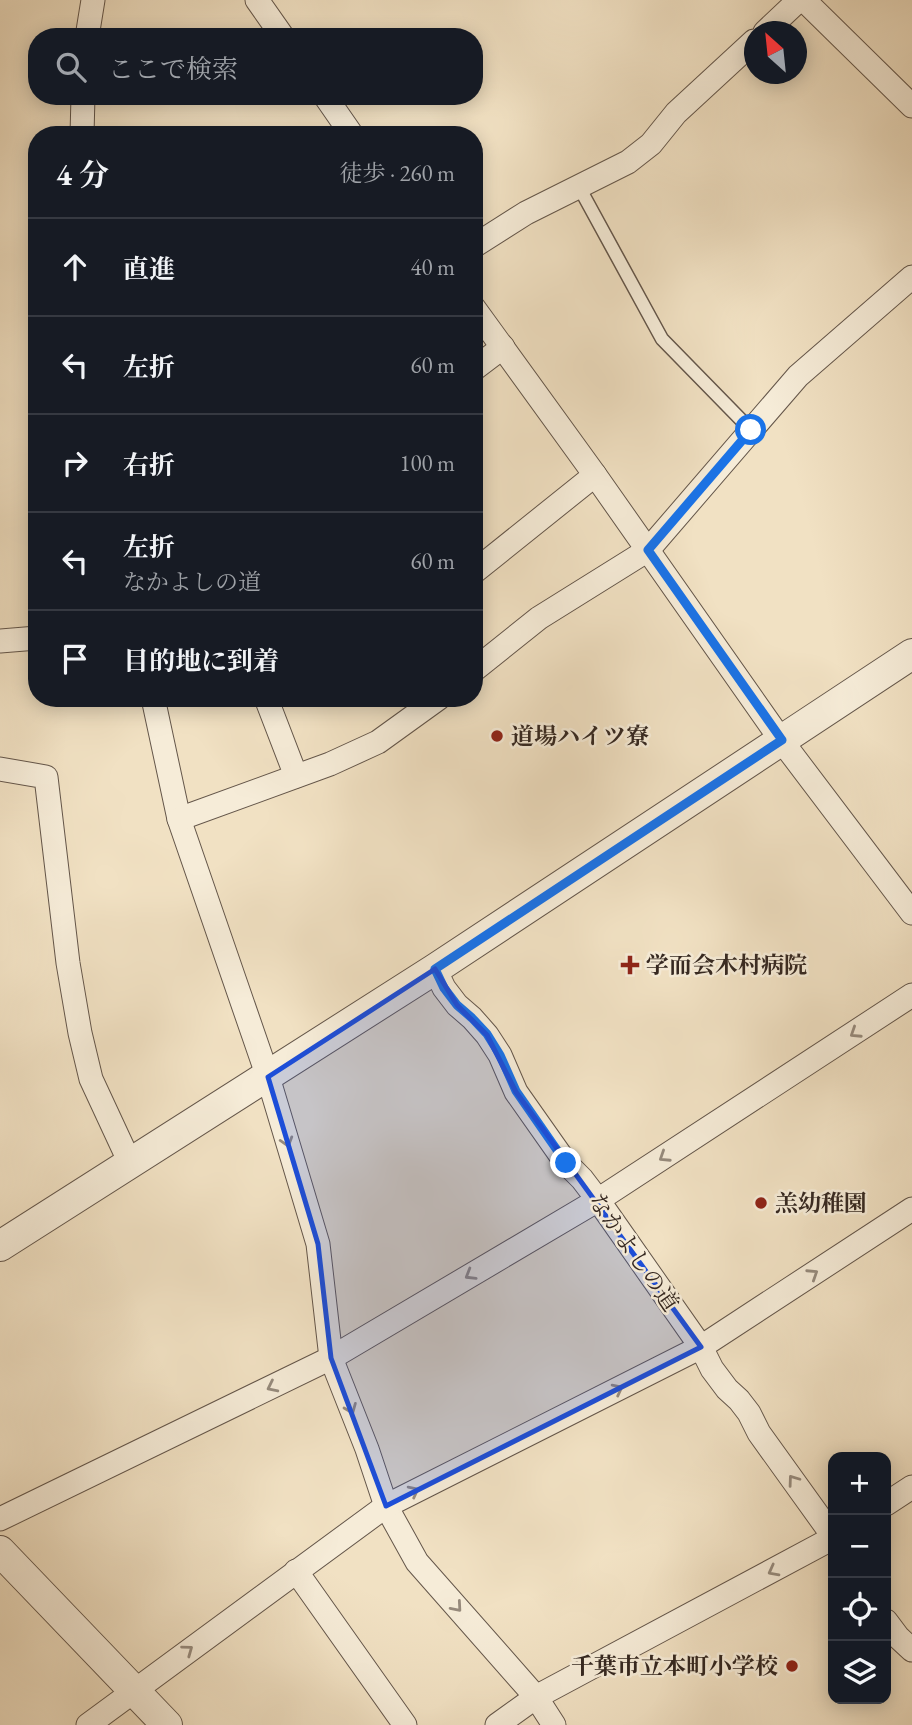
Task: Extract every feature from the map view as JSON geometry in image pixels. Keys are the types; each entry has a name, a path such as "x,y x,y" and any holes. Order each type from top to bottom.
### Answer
{"street":[{"path":"89,28 93,0"},
{"path":"257,0 277,28"},
{"path":"778,21 802,0 912,106"},
{"path":"483,240 526,213 628,163 651,144 676,113 744,50"},
{"path":"82,126 83,105"},
{"path":"331,105 346,126"},
{"path":"483,663 539,618 648,550 798,376 912,277"},
{"path":"483,320 596,475 782,740 909,902"},
{"path":"483,362 503,347"},
{"path":"483,565 596,475"},
{"path":"0,641 28,639"},
{"path":"0,1246 435,969 912,654"},
{"path":"155,707 178,819 268,1077 318,1244 331,1358 386,1506 417,1562 536,1697 554,1725"},
{"path":"269,707 296,776"},
{"path":"178,819 330,764 378,742 427,707"},
{"path":"0,769 46,777 68,963 80,1033 92,1079 130,1163"},
{"name":"なかよしの道","path":"435,969 444,988 457,1005 487,1034 516,1091 566,1163 598,1200 701,1347 712,1369 749,1413 828,1530"},
{"path":"0,1519 331,1358 598,1200 912,995"},
{"path":"88,1725 386,1506 701,1347 912,1209"},
{"path":"891,1501 912,1487"},
{"path":"497,1725 536,1697 828,1540"},
{"path":"0,1551 167,1725"},
{"path":"296,1571 405,1725"},
{"path":"891,1628 912,1650"}],"lane":[{"path":"579,187 662,339 751,430"}],"highlighted area":[{"path":"435,969 457,1005 487,1035 516,1092 701,1347 386,1506 331,1358 318,1244 268,1077"}],"place":[{"name":"道場ハイツ寮","path":"497,736"},
{"name":"学而会木村病院","path":"630,965"},
{"name":"羔幼稚園","path":"761,1203"},
{"name":"千葉市立本町小学校","path":"792,1666"}],"route":[{"path":"566,1163 516,1091 487,1034 457,1005 444,988 435,969 782,740 648,550 751,430"}]}
